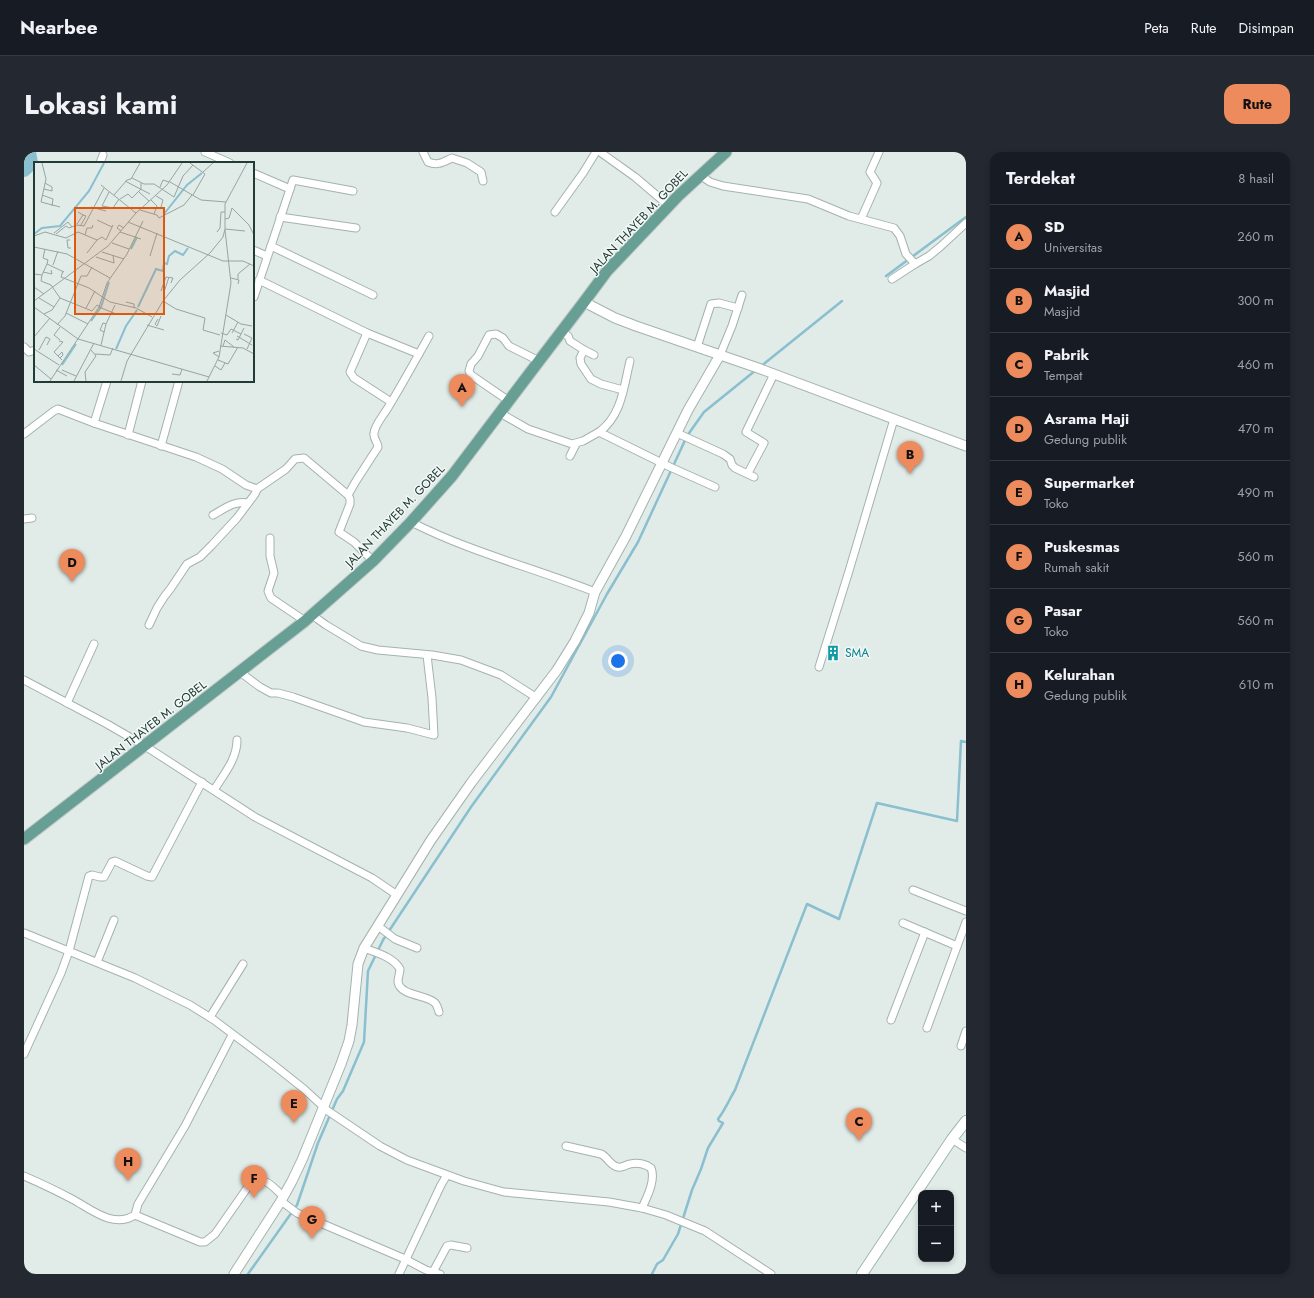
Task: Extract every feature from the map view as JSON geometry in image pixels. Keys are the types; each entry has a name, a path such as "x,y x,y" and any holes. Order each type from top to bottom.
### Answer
{"main road":[{"name":"JALAN THAYEB M. GOBEL","path":"24,839 308,618 373,561 411,522 452,476 607,271 668,205 726,152"},
{"path":"862,1274 952,1139 966,1121"}],"street":[{"path":"205,152 213,154 228,162"},
{"path":"423,152 428,162 435,164 442,163 452,158 467,163 480,172 483,181"},
{"path":"555,212 596,152"},
{"path":"600,152 635,176 668,205"},
{"path":"861,219 877,183 870,172 879,152"},
{"path":"100,162 103,155"},
{"path":"254,173 290,189"},
{"path":"700,175 710,182 723,186 808,199 845,214 894,228 900,236 911,259"},
{"path":"254,297 280,217 294,180 353,191"},
{"path":"280,217 356,228"},
{"path":"892,279 911,259 929,256 940,248 966,223"},
{"path":"271,246 372,295"},
{"path":"254,250 267,256"},
{"path":"259,280 367,333 419,354"},
{"path":"234,1274 282,1198 326,1109 349,1041 354,1015 358,964 364,948 383,931 397,895 431,840 471,782 537,698 575,641 589,613 595,592 666,465 684,436 688,410 720,355 732,326 742,295"},
{"path":"584,302 615,318 774,374 966,446"},
{"path":"697,348 711,304 719,303 738,308"},
{"path":"562,332 568,336 570,341 594,355"},
{"path":"367,333 350,372 354,378 391,402"},
{"path":"509,401 471,375 469,371 471,364 478,356 489,335 496,334 503,338 509,346 539,361"},
{"path":"348,495 378,448 378,445 373,437 374,431 429,336"},
{"path":"24,347 29,352 34,350"},
{"path":"584,350 580,358 581,364 591,379 601,384 623,390"},
{"path":"500,413 528,429 568,443 576,444 599,432 609,422 619,406 630,361"},
{"path":"684,436 723,454 730,459 733,466 751,475 764,443 746,432 774,374"},
{"path":"94,423 106,382"},
{"path":"128,435 142,382"},
{"path":"161,446 179,382"},
{"path":"24,434 58,409 128,435 196,457 222,469 246,485 257,489"},
{"path":"819,667 894,419"},
{"path":"599,432 666,465 716,487"},
{"path":"570,456 576,444"},
{"path":"149,625 164,597 187,564 200,557 212,545 248,503 257,489 286,469 295,459 303,458 348,495 350,504 339,532 354,542 373,561"},
{"path":"213,515 234,503 248,503"},
{"path":"24,519 32,518"},
{"path":"411,522 436,535 477,551 595,592"},
{"path":"270,538 270,556 274,573 269,586 269,595 271,598 361,646 378,650 461,660 501,675 537,698"},
{"path":"67,703 94,644"},
{"path":"240,672 256,685 271,693 278,693 293,697 364,722 407,728 434,735 428,655"},
{"path":"24,680 145,746 264,822 372,878 397,895"},
{"path":"214,790 232,761 236,747 236,740"},
{"path":"24,1054 61,973 69,951 89,876 104,877 112,862 115,861 152,877 202,782"},
{"path":"913,890 966,911"},
{"path":"97,962 114,920"},
{"path":"927,1028 966,922"},
{"path":"903,923 957,946"},
{"path":"383,931 395,940 417,948"},
{"path":"891,1020 925,932"},
{"path":"24,933 97,962 176,997 210,1017 304,1089 326,1109 380,1146 407,1160 480,1186 504,1192 609,1202 642,1208 666,1215 705,1231 771,1274"},
{"path":"364,948 392,960 399,967 400,971 398,982 400,986 413,995 432,1000 439,1012"},
{"path":"210,1017 243,964"},
{"path":"960,1046 966,1031"},
{"path":"135,1215 141,1198 184,1126 232,1035"},
{"path":"952,1139 966,1148"},
{"path":"566,1146 606,1156 608,1162 616,1167 624,1167 629,1164 637,1163 651,1168 652,1177 650,1188 642,1208"},
{"path":"399,1274 447,1175"},
{"path":"24,1176 73,1199 103,1217 123,1220 135,1215 197,1242 208,1241 215,1234 252,1181 259,1179 264,1180 294,1212 405,1259 426,1270 437,1273 447,1246 450,1245 467,1248"}],"waterway":[{"path":"24,170 31,163 29,152"},
{"path":"886,276 966,217"},
{"path":"760,367 842,301"},
{"path":"248,1274 297,1205 318,1143 364,1042 368,971 383,940 471,807 551,697 607,594 638,542 687,436 704,412 756,370"},
{"path":"652,1274 657,1264 663,1260 678,1234 692,1190 708,1148 723,1123 718,1119 735,1090 807,904 839,919 877,803 957,821 961,741 966,742"}],"place":[{"name":"SD","path":"462,407"},
{"name":"Masjid","path":"910,474"},
{"name":"Asrama Haji","path":"72,582"},
{"name":"SMA","path":"833,653"},
{"name":"Supermarket","path":"294,1123"},
{"name":"Pabrik","path":"859,1141"},
{"name":"Kelurahan","path":"128,1181"},
{"name":"Puskesmas","path":"254,1198"},
{"name":"Pasar","path":"312,1239"}]}
